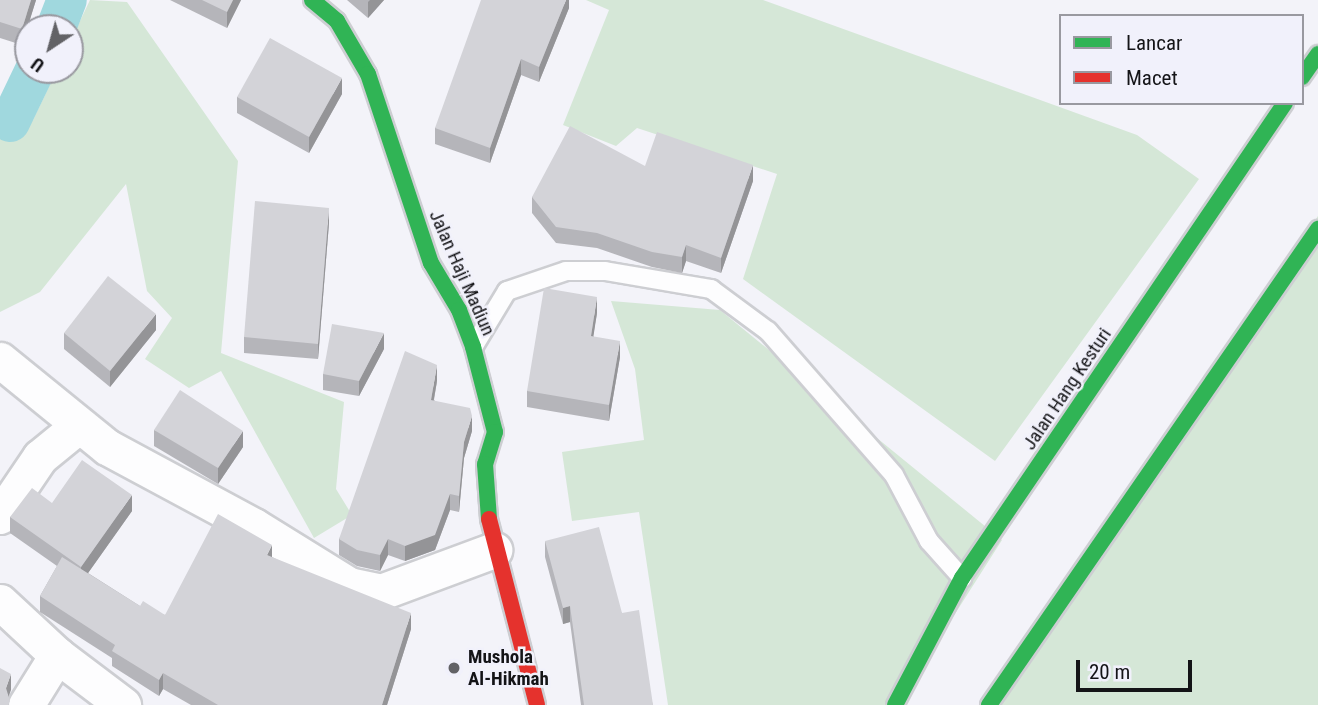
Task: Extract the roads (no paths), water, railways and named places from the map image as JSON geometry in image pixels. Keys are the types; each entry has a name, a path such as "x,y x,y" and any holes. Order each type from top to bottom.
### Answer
{"main road":[{"name":"Jalan Haji Madiun","path":"312,0 337,22 368,74 431,263 459,310 473,347 495,432 485,464 485,490 494,550 527,654 537,705"},
{"path":"1304,74 1318,54"},
{"name":"Jalan Hang Kesturi","path":"895,705 962,578 1283,105"},
{"path":"989,705 1318,229"}],"street":[{"path":"0,360 78,426 141,467 254,526 349,585 380,592 494,550"},
{"path":"0,516 40,457 78,426"},
{"path":"0,602 57,655 123,705"},
{"path":"26,705 57,655"}],"lane":[{"path":"473,347 507,291 566,271 605,271 711,289 768,331 894,475 929,541 962,578"}],"waterway":[{"path":"62,14 67,0"},
{"path":"10,122 28,84"}],"place":[{"name":"Mushola Al-Hikmah","path":"454,668"}]}
